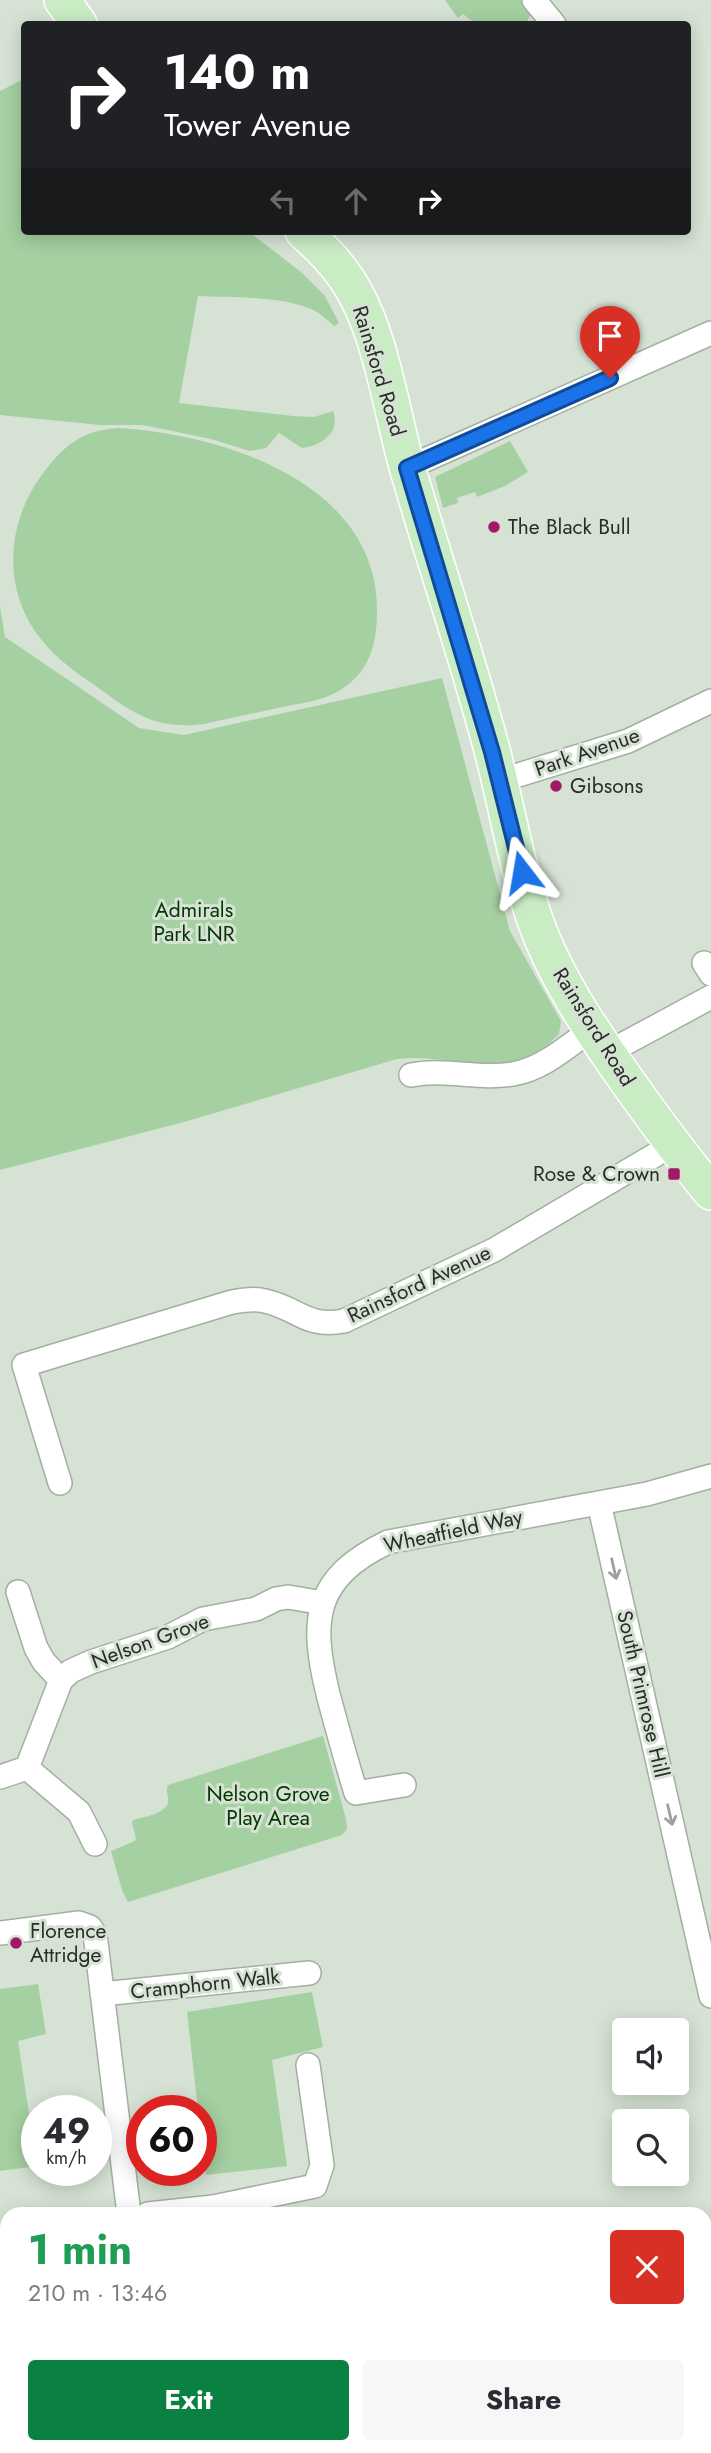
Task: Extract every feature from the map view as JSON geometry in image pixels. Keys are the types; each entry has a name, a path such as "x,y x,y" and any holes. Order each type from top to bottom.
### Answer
{"main road":[{"path":"62,0 77,21"},
{"name":"Rainsford Road","path":"307,235 325,251 347,279 368,323 384,372 407,468 440,572 499,781 535,920 556,971 599,1041 672,1145 711,1192"}],"street":[{"path":"534,0 552,21"},
{"path":"407,468 711,333"},
{"name":"Park Avenue","path":"499,781 628,741 711,701"},
{"path":"411,1075 444,1071 513,1074 529,1070 548,1060 711,997"},
{"name":"Rainsford Avenue","path":"60,1483 24,1365 232,1301 268,1301 311,1321 327,1324 344,1321 494,1250 672,1145"},
{"path":"599,1503 647,1494 711,1476"},
{"name":"Wheatfield Way","path":"404,1785 356,1793 319,1657 317,1634 323,1603 333,1585 364,1553 388,1542 599,1503"},
{"name":"South Primrose Hill","path":"599,1503 711,1996"},
{"path":"18,1592 36,1648 44,1662 61,1680 27,1768"},
{"name":"Nelson Grove","path":"61,1680 71,1671 91,1662 168,1637 203,1619 256,1609 276,1599 288,1597 323,1603"},
{"path":"0,1777 27,1768"},
{"path":"27,1768 79,1812 94,1843"},
{"path":"0,1933 79,1923 90,1927 95,1934 128,2207"},
{"name":"Cramphorn Walk","path":"102,1994 309,1973"},
{"path":"213,2207 315,2186 322,2165 308,2065"}],"green space":[{"path":"445,0 522,0 530,15 527,21 472,21 463,14 458,18"},
{"path":"21,80 21,235 253,235 301,272 325,296 339,323 334,326 317,312 290,303 259,298 198,296 179,403 293,416 314,417 333,411 334,426 328,437 302,448 279,433 266,448 250,451 211,439 143,425 100,425 0,415 0,91"},
{"path":"118,428 159,432 203,441 246,455 287,474 323,498 352,529 370,567 377,611 370,655 352,682 335,693 313,701 204,724 172,725 134,712 53,653 28,620 15,579 15,536 21,515 41,476 65,448 93,433"},
{"path":"510,441 528,472 505,486 477,497 475,492 457,498 458,503 443,508 435,477"},
{"name":"Admirals Park LNR","path":"0,607 5,637 139,728 184,735 442,678 510,931 561,1021 559,1034 537,1053 519,1061 485,1063 397,1059 184,1122 0,1170"},
{"name":"Nelson Grove Play Area","path":"323,1736 346,1819 347,1829 342,1835 128,1902 111,1851 135,1841 133,1820 154,1814 166,1806 168,1785"},
{"path":"38,1984 46,2034 18,2041 26,2095 21,2095 21,2168 0,2171 0,1989"},
{"path":"312,1992 323,2047 272,2060 287,2166 217,2174 217,2095 196,2095 187,2012"}],"place":[{"name":"The Black Bull","path":"494,527"},
{"name":"Gibsons","path":"556,786"},
{"name":"Rose & Crown","path":"674,1174"},
{"name":"Florence Attridge","path":"16,1943"}],"route":[{"path":"522,872 492,752 407,468 610,378"}]}
